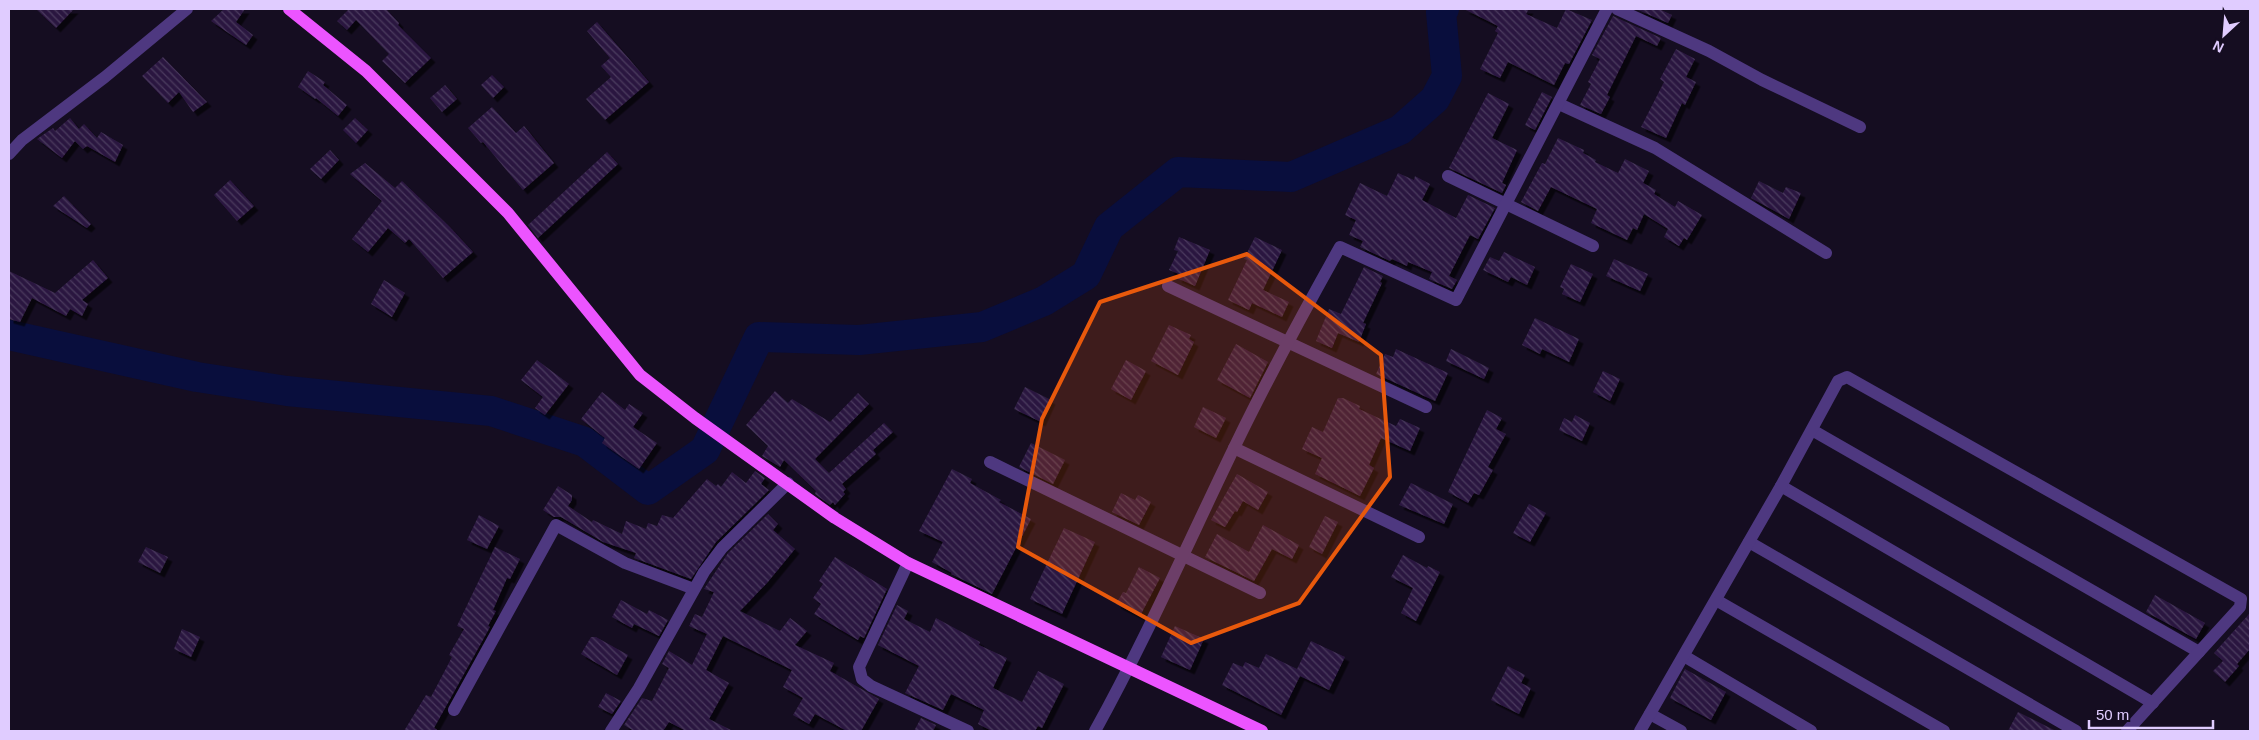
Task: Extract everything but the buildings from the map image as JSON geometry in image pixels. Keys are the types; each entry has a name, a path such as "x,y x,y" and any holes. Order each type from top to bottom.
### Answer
{"main road":[{"path":"289,9 366,72 508,213 640,374 695,418 835,518 908,563 1129,670 1262,731"}],"street":[{"path":"9,154 22,140 105,77 187,9"},
{"path":"1095,731 1129,670 1234,448 1287,343 1340,247 1456,300 1607,9"},
{"path":"1617,9 1709,51 1762,80 1860,127"},
{"path":"1559,104 1655,148 1826,253"},
{"path":"1448,176 1593,246"},
{"path":"1168,286 1426,408"},
{"path":"1640,731 1781,486 1838,382 1847,377 2241,599 2240,607 2127,731"},
{"path":"1812,430 2199,652"},
{"path":"1234,448 1419,537"},
{"path":"990,462 1260,593"},
{"path":"611,731 638,688 704,572 722,548 788,483"},
{"path":"1781,486 2153,703"},
{"path":"454,710 556,525 624,563 694,589"},
{"path":"1749,542 2076,731"},
{"path":"908,563 859,667 862,679 871,686 968,731"},
{"path":"1716,600 1944,731"},
{"path":"1684,656 1811,731"},
{"path":"1650,714 1681,731"}],"highlighted area":[{"path":"1247,254 1381,355 1390,477 1299,603 1191,643 1018,547 1042,419 1100,302"}],"waterway":[{"path":"9,335 197,377 287,391 491,411 585,442 648,490 705,450 759,337 859,340 982,327 1044,301 1086,275 1109,227 1178,172 1291,177 1400,130 1435,99 1447,76 1441,12 1444,9"}]}
